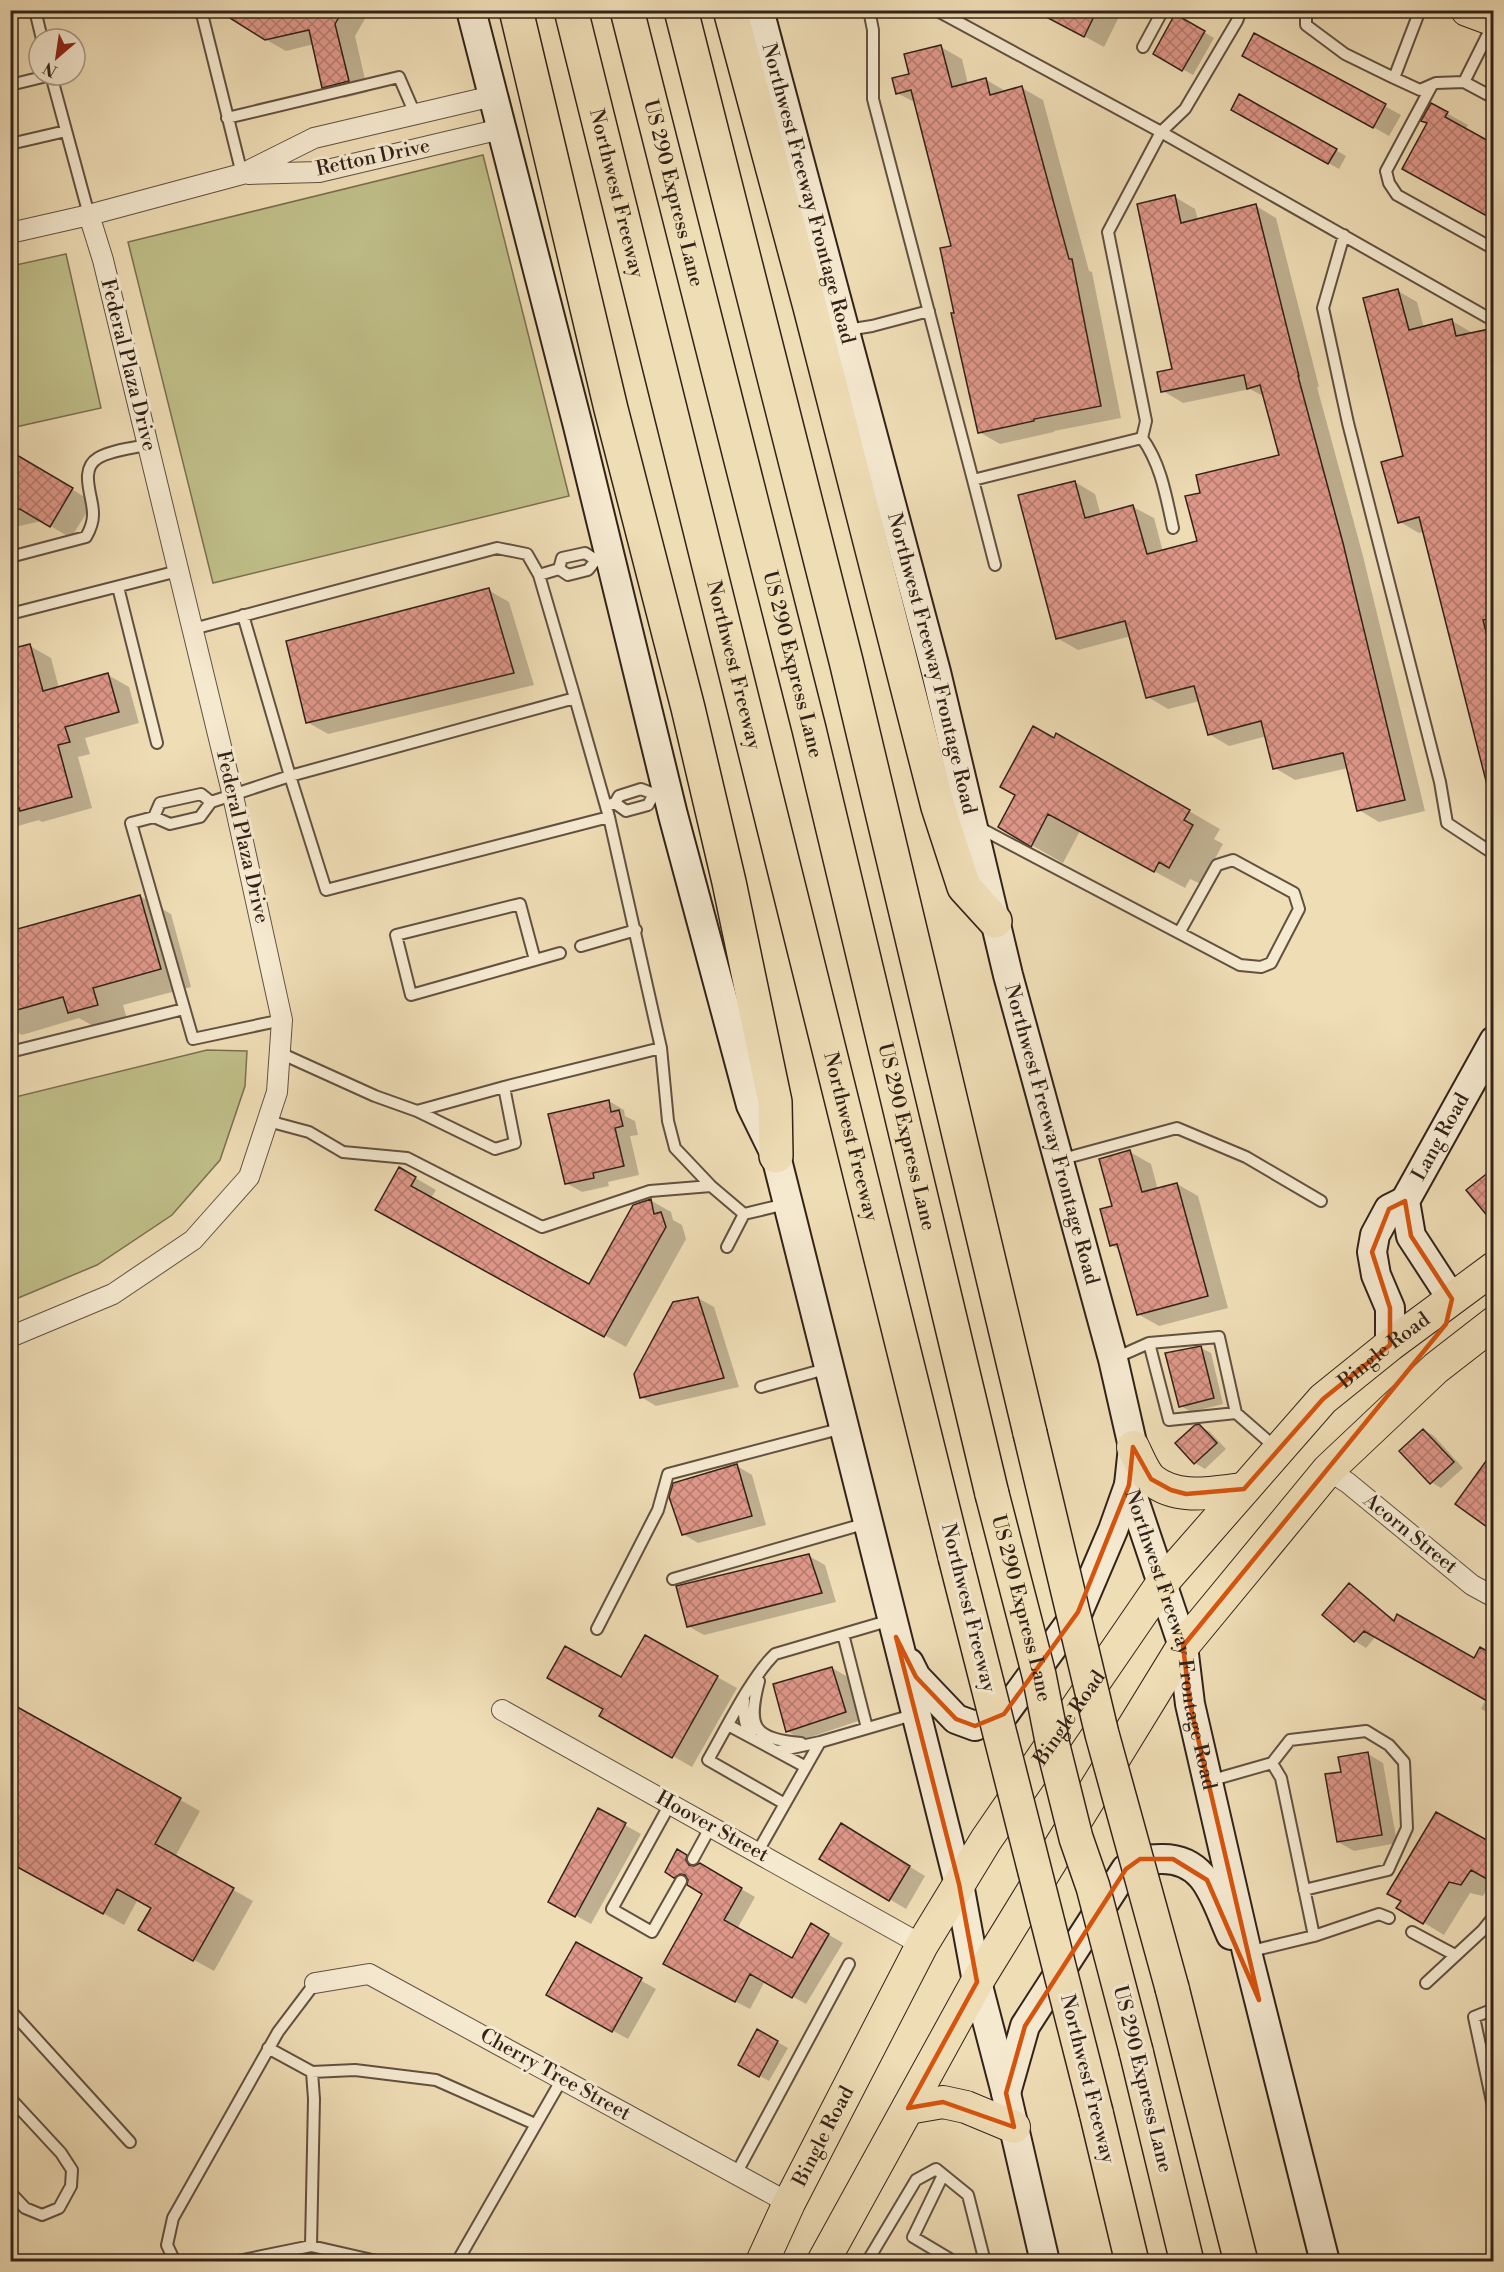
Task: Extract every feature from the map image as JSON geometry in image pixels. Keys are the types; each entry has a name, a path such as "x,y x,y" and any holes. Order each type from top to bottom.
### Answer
{"highway":[{"path":"516,10 597,352 688,708 729,882 776,1102 776,1156"},
{"name":"Northwest Freeway","path":"571,10 1132,2262"},
{"name":"US 290 Express Lane","path":"627,10 812,740 992,1494 1039,1676 1053,1746 1076,1838 1093,1887 1136,2051 1187,2262"},
{"path":"681,10 846,661 1102,1734 1172,1988 1241,2262"},
{"path":"730,10 810,307 938,807 964,886 995,921"}],"main road":[{"path":"471,10 661,793 751,1105 776,1156 788,1203 959,1884 977,1982 1006,2093 1045,2262"},
{"name":"Northwest Freeway Frontage Road","path":"759,10 936,672 995,921 1113,1359 1133,1447 1129,1485 1183,1646 1190,1704 1247,1952 1325,2262"},
{"path":"1467,10 1494,21"},
{"name":"Lang Road","path":"1390,1345 1390,1308 1372,1261 1373,1244 1389,1209 1405,1201 1494,1041"},
{"name":"Lang Road","path":"1405,1201 1411,1236 1452,1299"},
{"name":"Bingle Road","path":"762,2262 789,2203 922,1945 986,1840 1163,1582 1323,1399 1390,1345 1494,1268"},
{"path":"823,2262 977,1982 1183,1646 1441,1332 1446,1324 1452,1299"},
{"path":"1336,1462 1436,1368 1494,1323"},
{"path":"1133,1447 1151,1479 1171,1490 1186,1494 1244,1489"},
{"path":"894,1629 916,1677 956,1719 975,1726 1004,1714 1078,1612 1113,1530 1129,1485"},
{"path":"1006,2093 1025,2026 1126,1869 1140,1859 1173,1858 1190,1865 1207,1880 1259,2000"},
{"path":"908,2108 943,2102 966,2107 1014,2127"}],"street":[{"name":"Retton Drive","path":"10,233 89,215 242,174 314,138 493,96"},
{"name":"Retton Drive","path":"242,174 319,172 501,129"},
{"name":"Federal Plaza Drive","path":"10,1337 113,1294 193,1240 249,1177 277,1092 280,1053 282,1020 233,796 103,260 89,215"},
{"name":"Acorn Street","path":"1336,1462 1348,1483 1472,1585 1494,1598"},
{"name":"Hoover Street","path":"502,1710 922,1945"},
{"name":"Cherry Tree Street","path":"315,1983 369,1974 789,2203"}],"lane":[{"path":"35,10 39,27"},
{"path":"201,10 242,174"},
{"path":"868,10 873,30 873,99 995,565"},
{"path":"936,10 1161,132 1494,321"},
{"path":"1143,47 1162,10"},
{"path":"1142,438 1146,421 1108,232 1161,132 1185,109 1237,21 1241,10"},
{"path":"1306,10 1306,25 1346,54 1420,90 1431,87"},
{"path":"1394,78 1420,10"},
{"path":"1464,82 1494,21"},
{"path":"227,118 399,77 415,114"},
{"path":"10,85 27,81"},
{"path":"1494,98 1464,82 1436,83 1431,87 1386,171 1389,183 1397,195 1494,249"},
{"path":"54,87 89,215"},
{"path":"10,144 66,131"},
{"path":"1344,236 1323,308 1348,423 1440,782 1448,823 1494,854"},
{"path":"843,331 929,311"},
{"path":"973,480 1142,438"},
{"path":"1142,438 1152,451 1158,466 1173,528"},
{"path":"10,557 86,537 94,514 88,487 88,472 95,460 108,454 148,445"},
{"path":"193,629 497,548 527,554 539,575 575,698 610,805 609,817 661,1048 668,1121 675,1148 711,1186 744,1214"},
{"path":"559,569 562,558 585,553 603,558"},
{"path":"559,569 568,575 588,570 603,558"},
{"path":"539,575 559,569"},
{"path":"10,614 178,571"},
{"path":"118,587 157,743"},
{"path":"243,615 326,890 609,817"},
{"path":"282,1020 193,1039 131,823 154,817 170,824 200,817 211,802 290,776 575,698"},
{"path":"610,805 619,796 641,789 661,793"},
{"path":"610,805 626,812 648,805 661,793"},
{"path":"154,817 160,803 201,794 211,802"},
{"path":"972,824 1179,933 1240,965 1261,968 1271,963 1299,909 1294,893 1233,860 1217,865 1179,933"},
{"path":"535,960 520,904 396,935 411,995 560,953"},
{"path":"581,946 636,930"},
{"path":"10,1052 184,1009"},
{"path":"417,1111 661,1048"},
{"path":"280,1053 375,1096 417,1111 495,1149 515,1143 504,1087"},
{"path":"268,1121 309,1132 343,1152 406,1158 542,1227 650,1191 711,1186"},
{"path":"1059,1160 1177,1128 1246,1157 1321,1201"},
{"path":"727,1247 744,1214 788,1203"},
{"path":"1113,1359 1149,1343 1220,1337 1236,1413 1278,1450"},
{"path":"1149,1343 1169,1420 1236,1413"},
{"path":"761,1387 829,1368"},
{"path":"597,1629 658,1510 668,1474 843,1428"},
{"path":"673,1579 868,1523"},
{"path":"785,1804 708,1760 745,1697 775,1653 843,1634 894,1629"},
{"path":"843,1634 867,1728"},
{"path":"762,1670 754,1698 753,1716 760,1732 778,1741 816,1743"},
{"path":"745,1697 743,1718 753,1739"},
{"path":"778,1751 816,1743 916,1714"},
{"path":"728,1725 765,1747 778,1751 806,1767"},
{"path":"1209,1781 1272,1763 1290,1740 1366,1731 1389,1745 1404,1762 1407,1828 1388,1870 1304,1890"},
{"path":"758,1853 806,1767 816,1743"},
{"path":"1272,1763 1281,1778 1314,1936"},
{"path":"670,1804 612,1909 652,1932 681,1881"},
{"path":"693,1859 711,1826"},
{"path":"1247,1952 1314,1936 1379,1914 1389,1918"},
{"path":"1426,1983 1482,1931 1494,1916"},
{"path":"1413,1932 1455,1955"},
{"path":"736,2174 849,1964"},
{"path":"175,2262 167,2245 173,2218 268,2048 315,1983"},
{"path":"1494,2009 1474,2017 1494,2111"},
{"path":"10,2010 130,2142"},
{"path":"268,2048 312,2072 355,2070 436,2080 535,2124"},
{"path":"311,2246 314,2099 312,2072"},
{"path":"457,2262 562,2079"},
{"path":"10,2098 61,2153 72,2170 71,2186 59,2208 42,2215 25,2208 10,2192"},
{"path":"867,2262 916,2180 940,2172"},
{"path":"940,2172 913,2237 955,2262"},
{"path":"940,2172 968,2195 986,2262"},
{"path":"233,2262 311,2246 381,2262"}],"highlighted area":[{"path":"1405,1201 1411,1236 1452,1299 1446,1324 1183,1646 1190,1704 1259,2000 1207,1880 1173,1859 1140,1859 1126,1869 1025,2026 1006,2093 1014,2127 943,2102 908,2108 977,1982 959,1884 896,1637 916,1677 956,1719 975,1726 1004,1714 1078,1612 1129,1485 1133,1447 1151,1479 1171,1490 1186,1494 1244,1489 1323,1399 1390,1345 1390,1308 1372,1252 1389,1209"}],"shaded area":[{"path":"483,155 569,496 213,583 128,242"},
{"path":"66,254 101,408 11,428 11,266"},
{"path":"207,1050 247,1051 245,1086 220,1160 172,1215 97,1265 11,1301 11,1098"}],"building":[{"path":"217,10 343,10 335,24 349,81 322,88 309,30 265,40"},
{"path":"1033,10 1097,10 1084,37"},
{"path":"1175,14 1205,31 1182,71 1153,54"},
{"path":"1254,33 1386,104 1373,128 1242,56"},
{"path":"941,45 952,87 986,78 990,95 1022,86 1069,259 1072,259 1101,406 978,433 951,313 954,313 940,248 951,246 911,90 896,94 892,78 909,74 904,54"},
{"path":"1239,94 1337,149 1328,164 1231,110"},
{"path":"1431,103 1448,112 1445,117 1494,144 1494,220 1402,169 1427,123 1421,121"},
{"path":"1175,195 1181,223 1256,204 1298,376 1343,543 1405,800 1357,811 1343,753 1273,769 1261,721 1208,735 1194,686 1146,698 1125,621 1056,639 1018,495 1075,481 1085,518 1133,505 1147,554 1197,541 1185,496 1200,493 1196,475 1279,455 1260,385 1247,389 1244,375 1161,392 1157,372 1172,369 1137,204"},
{"path":"1398,289 1409,330 1452,319 1456,336 1494,328 1494,618 1483,620 1494,662 1494,784 1487,785 1419,517 1398,523 1381,462 1403,456 1363,298"},
{"path":"10,451 73,488 50,527 20,509 10,512"},
{"path":"489,588 514,673 306,723 286,641"},
{"path":"30,644 43,691 108,673 119,712 65,727 70,742 58,745 72,797 20,811 19,808 10,811 10,649"},
{"path":"1033,726 1054,738 1056,733 1190,810 1184,820 1193,825 1169,868 1159,862 1154,872 1048,814 1031,847 998,827 1015,795 1000,787"},
{"path":"140,895 161,969 93,988 98,1005 68,1013 63,997 10,1012 10,931"},
{"path":"609,1100 611,1112 619,1110 623,1126 615,1128 624,1166 593,1173 594,1178 565,1184 548,1114"},
{"path":"1130,1150 1142,1192 1177,1183 1208,1296 1137,1315 1117,1244 1110,1246 1100,1209 1112,1206 1099,1159"},
{"path":"399,1167 416,1177 411,1186 589,1284 633,1205 651,1199 654,1214 661,1212 666,1227 604,1337 375,1210"},
{"path":"1494,1168 1494,1224 1466,1190"},
{"path":"698,1297 724,1378 640,1398 634,1374 673,1302"},
{"path":"1201,1346 1214,1398 1179,1407 1165,1353"},
{"path":"1199,1424 1217,1443 1194,1464 1175,1443"},
{"path":"1423,1429 1454,1462 1430,1484 1399,1451"},
{"path":"1494,1450 1494,1517 1487,1527 1455,1504"},
{"path":"737,1464 752,1516 682,1535 669,1497 673,1483"},
{"path":"809,1554 822,1593 687,1627 676,1586"},
{"path":"1349,1583 1394,1621 1397,1614 1474,1658 1480,1647 1494,1655 1494,1705 1364,1631 1354,1642 1322,1615"},
{"path":"645,1635 718,1676 672,1758 599,1716 603,1709 547,1678 565,1646 621,1677"},
{"path":"832,1667 846,1712 786,1732 773,1684"},
{"path":"10,1703 181,1798 155,1844 234,1888 193,1961 138,1930 151,1908 117,1889 103,1914 10,1863"},
{"path":"1368,1752 1382,1835 1337,1842 1325,1774 1341,1772 1338,1757"},
{"path":"598,1808 626,1823 575,1917 548,1902"},
{"path":"1436,1812 1494,1844 1494,1883 1471,1870 1461,1885 1449,1882 1423,1924 1396,1908 1401,1901 1387,1894"},
{"path":"841,1823 910,1866 889,1901 819,1859"},
{"path":"677,1849 687,1855 686,1860 689,1865 694,1866 700,1863 742,1888 724,1920 792,1958 811,1923 829,1934 792,1998 750,1974 735,2002 663,1964 702,1894 687,1885 688,1880 685,1875 680,1874 674,1878 665,1872"},
{"path":"576,1942 642,1978 612,2032 546,1995"},
{"path":"757,2029 778,2041 759,2077 738,2065"}]}
